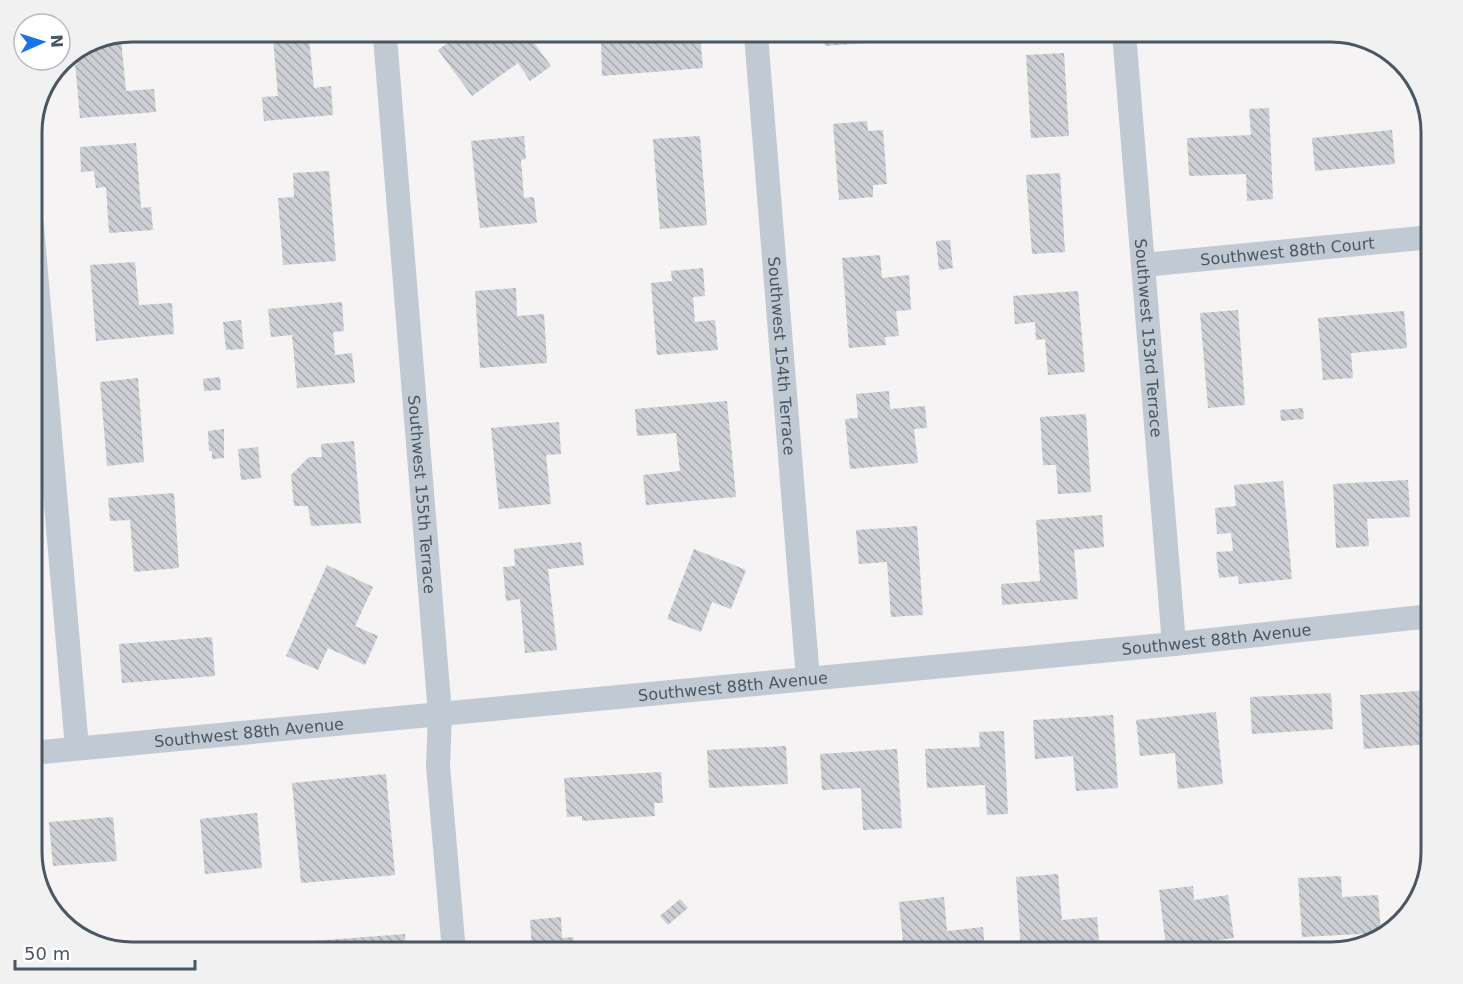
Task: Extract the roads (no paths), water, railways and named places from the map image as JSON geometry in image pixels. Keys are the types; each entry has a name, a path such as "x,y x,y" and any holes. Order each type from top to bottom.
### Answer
{"street":[{"name":"Southwest 155th Terrace","path":"386,42 440,714 438,766 452,942"},
{"name":"Southwest 154th Terrace","path":"757,42 808,679"},
{"name":"Southwest 153rd Terrace","path":"1125,42 1174,644"},
{"name":"Southwest 88th Court","path":"1144,265 1421,238"},
{"path":"42,412 77,748"},
{"name":"Southwest 88th Avenue","path":"42,752 1174,644 1421,617"}]}
